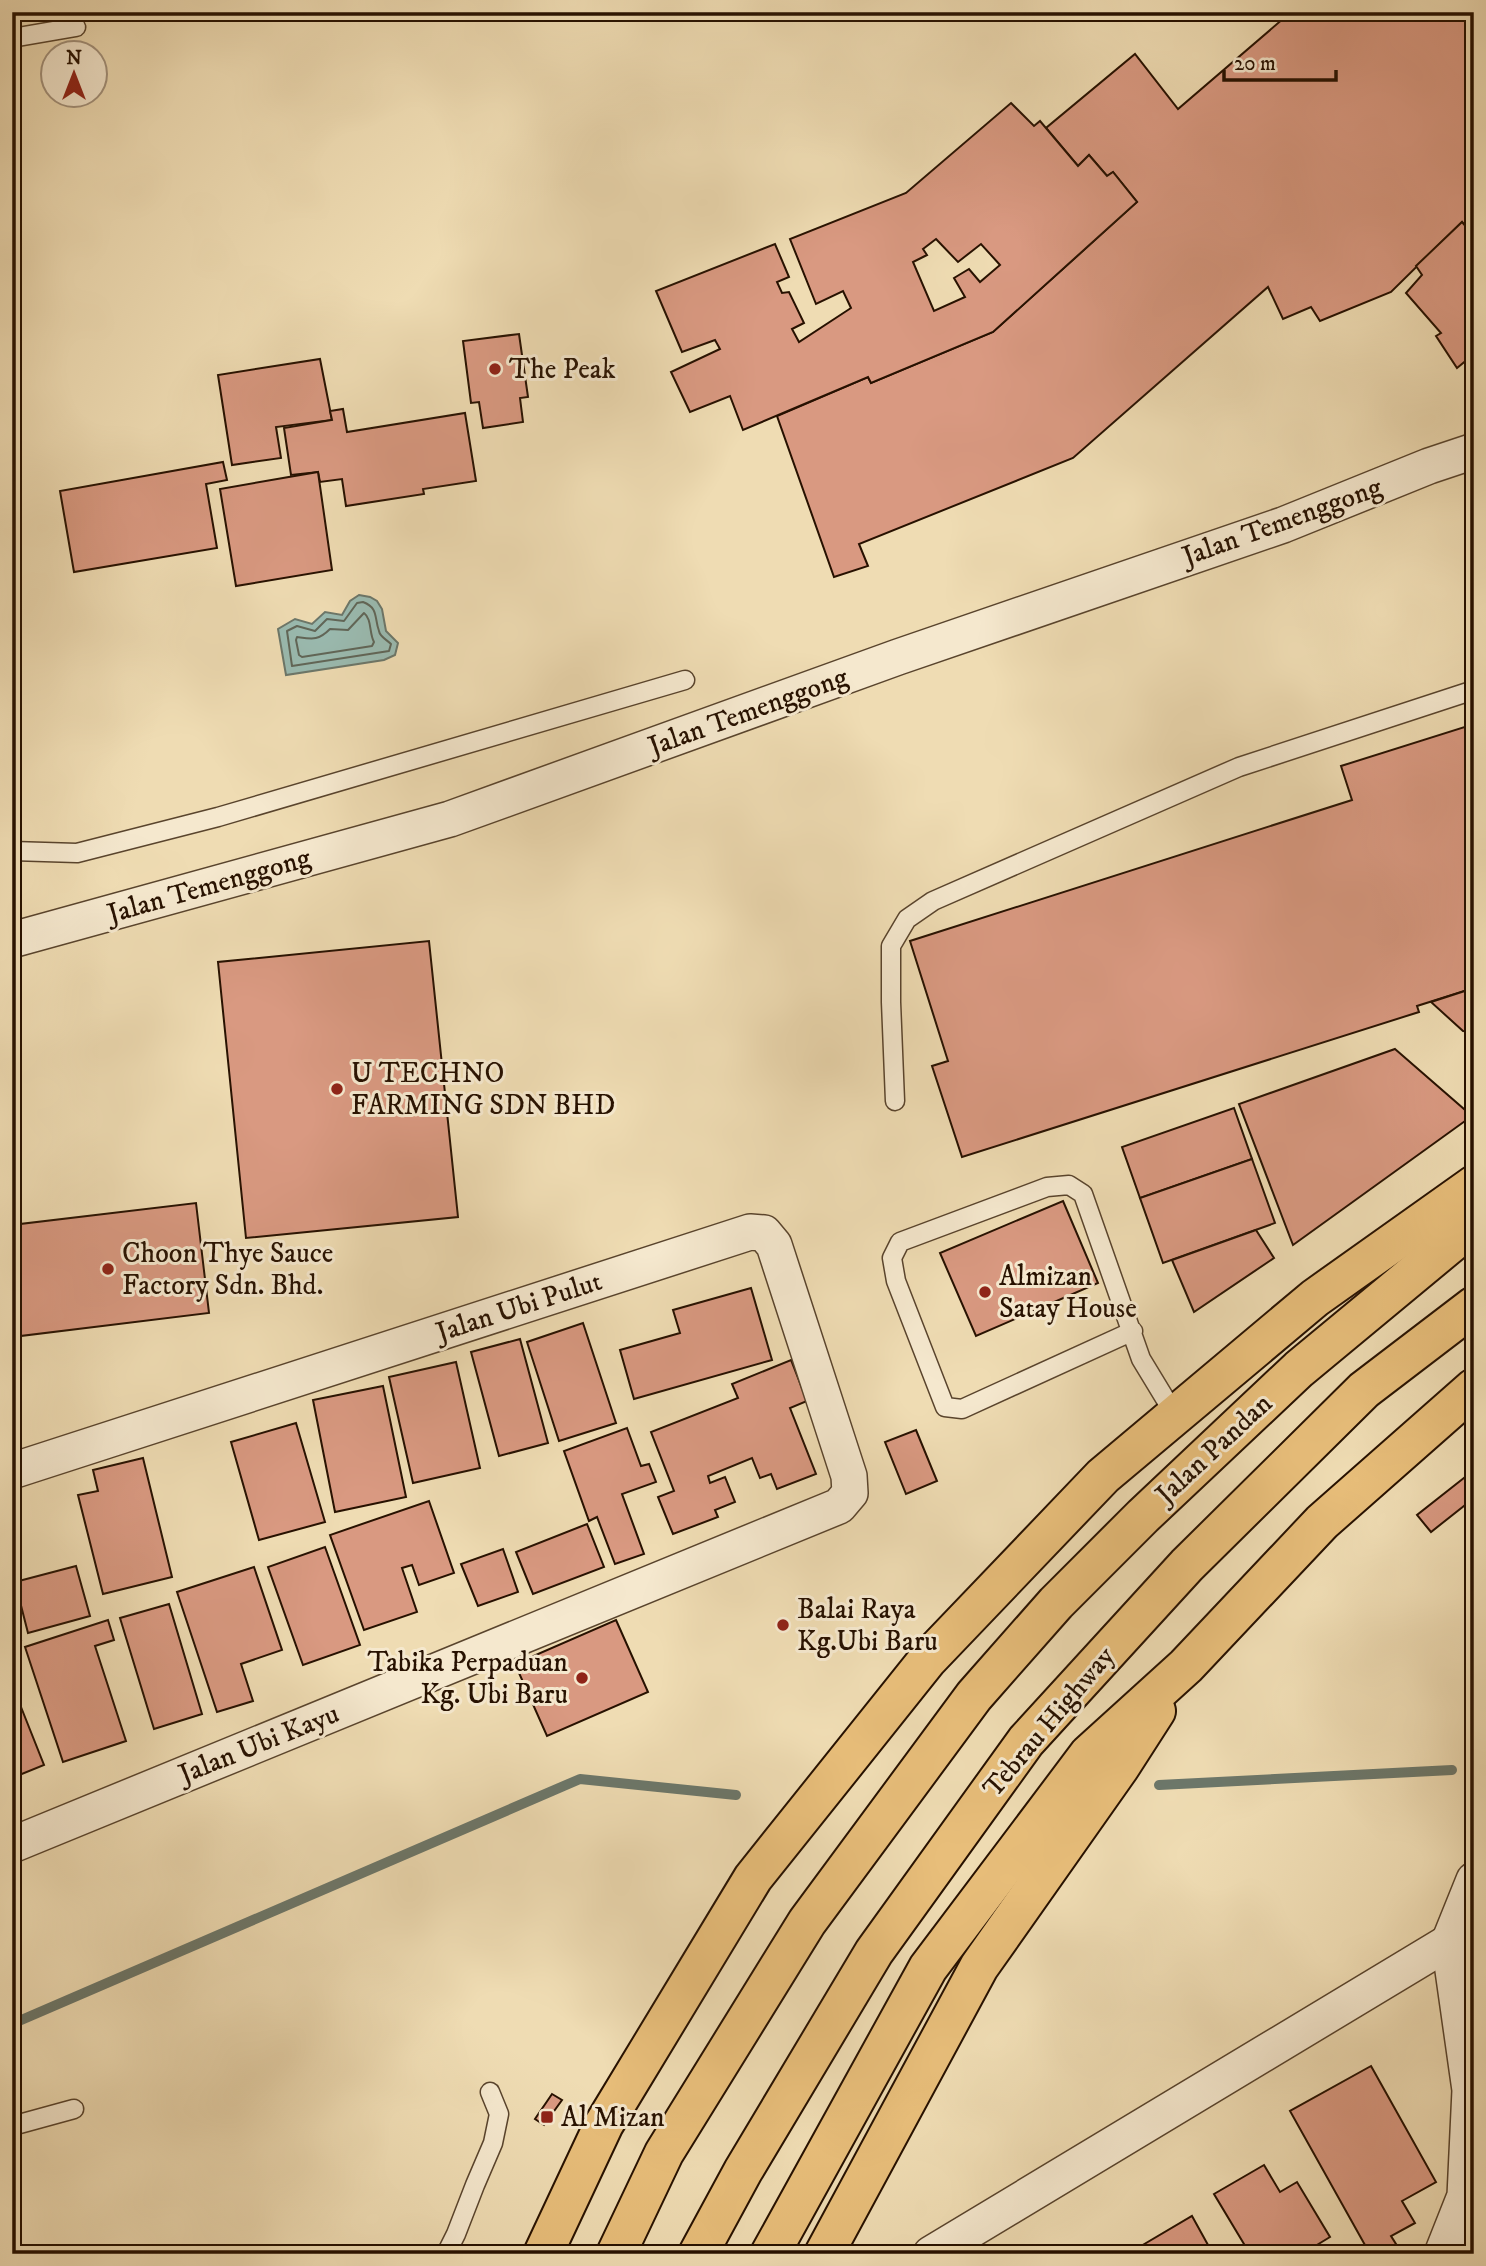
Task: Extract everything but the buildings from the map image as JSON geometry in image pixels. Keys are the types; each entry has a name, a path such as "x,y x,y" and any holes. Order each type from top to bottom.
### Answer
{"highway":[{"path":"543,2254 604,2123 753,1878 928,1660 1103,1476 1315,1298 1474,1185"},
{"name":"Jalan Pandan","path":"617,2254 664,2153 807,1922 974,1696 1056,1603 1163,1497 1300,1368 1474,1224"},
{"name":"Tebrau Highway","path":"698,2254 743,2171 874,1952 1026,1741 1187,1565 1364,1390 1474,1306"},
{"path":"770,2254 928,1968 1090,1754 1186,1666 1322,1522 1474,1388"},
{"path":"824,2254 979,1967 1120,1767 1186,1666"}],"street":[{"name":"Jalan Temenggong","path":"12,940 450,819 898,657 1283,524 1429,466 1474,452"},
{"name":"Jalan Ubi Pulut","path":"12,1471 750,1232 764,1233 774,1245 849,1476 850,1493"},
{"name":"Jalan Ubi Kayu","path":"12,1845 839,1506 850,1493"},
{"path":"1442,2254 1465,2196 1470,2090 1449,1942 1474,1880"},
{"path":"931,2254 1449,1942"}],"lane":[{"path":"12,38 76,27"},
{"path":"12,851 77,853 230,814 685,680"},
{"path":"895,1101 891,946 907,919 933,901 1239,767 1474,690"},
{"path":"1133,1331 962,1409 945,1407 896,1281 892,1258 900,1242 1047,1187 1069,1185 1083,1194 1133,1331 1141,1359 1175,1415"},
{"path":"446,2254 493,2143 499,2114 490,2092"},
{"path":"12,2126 74,2109"}],"water":[{"path":"359,595 377,601 382,609 386,631 398,643 395,655 384,660 286,675 278,629 295,619 312,624 325,612 342,615 350,601"}],"waterway":[{"path":"1159,1785 1452,1770"},
{"path":"12,2024 580,1779 736,1795"}],"place":[{"name":"The Peak","path":"495,369"},
{"name":"U TECHNO FARMING SDN BHD","path":"337,1089"},
{"name":"Choon Thye Sauce Factory Sdn. Bhd.","path":"108,1269"},
{"name":"Almizan Satay House","path":"985,1292"},
{"name":"Balai Raya Kg.Ubi Baru","path":"783,1625"},
{"name":"Tabika Perpaduan Kg. Ubi Baru","path":"582,1678"},
{"name":"Al Mizan","path":"547,2117"}]}
